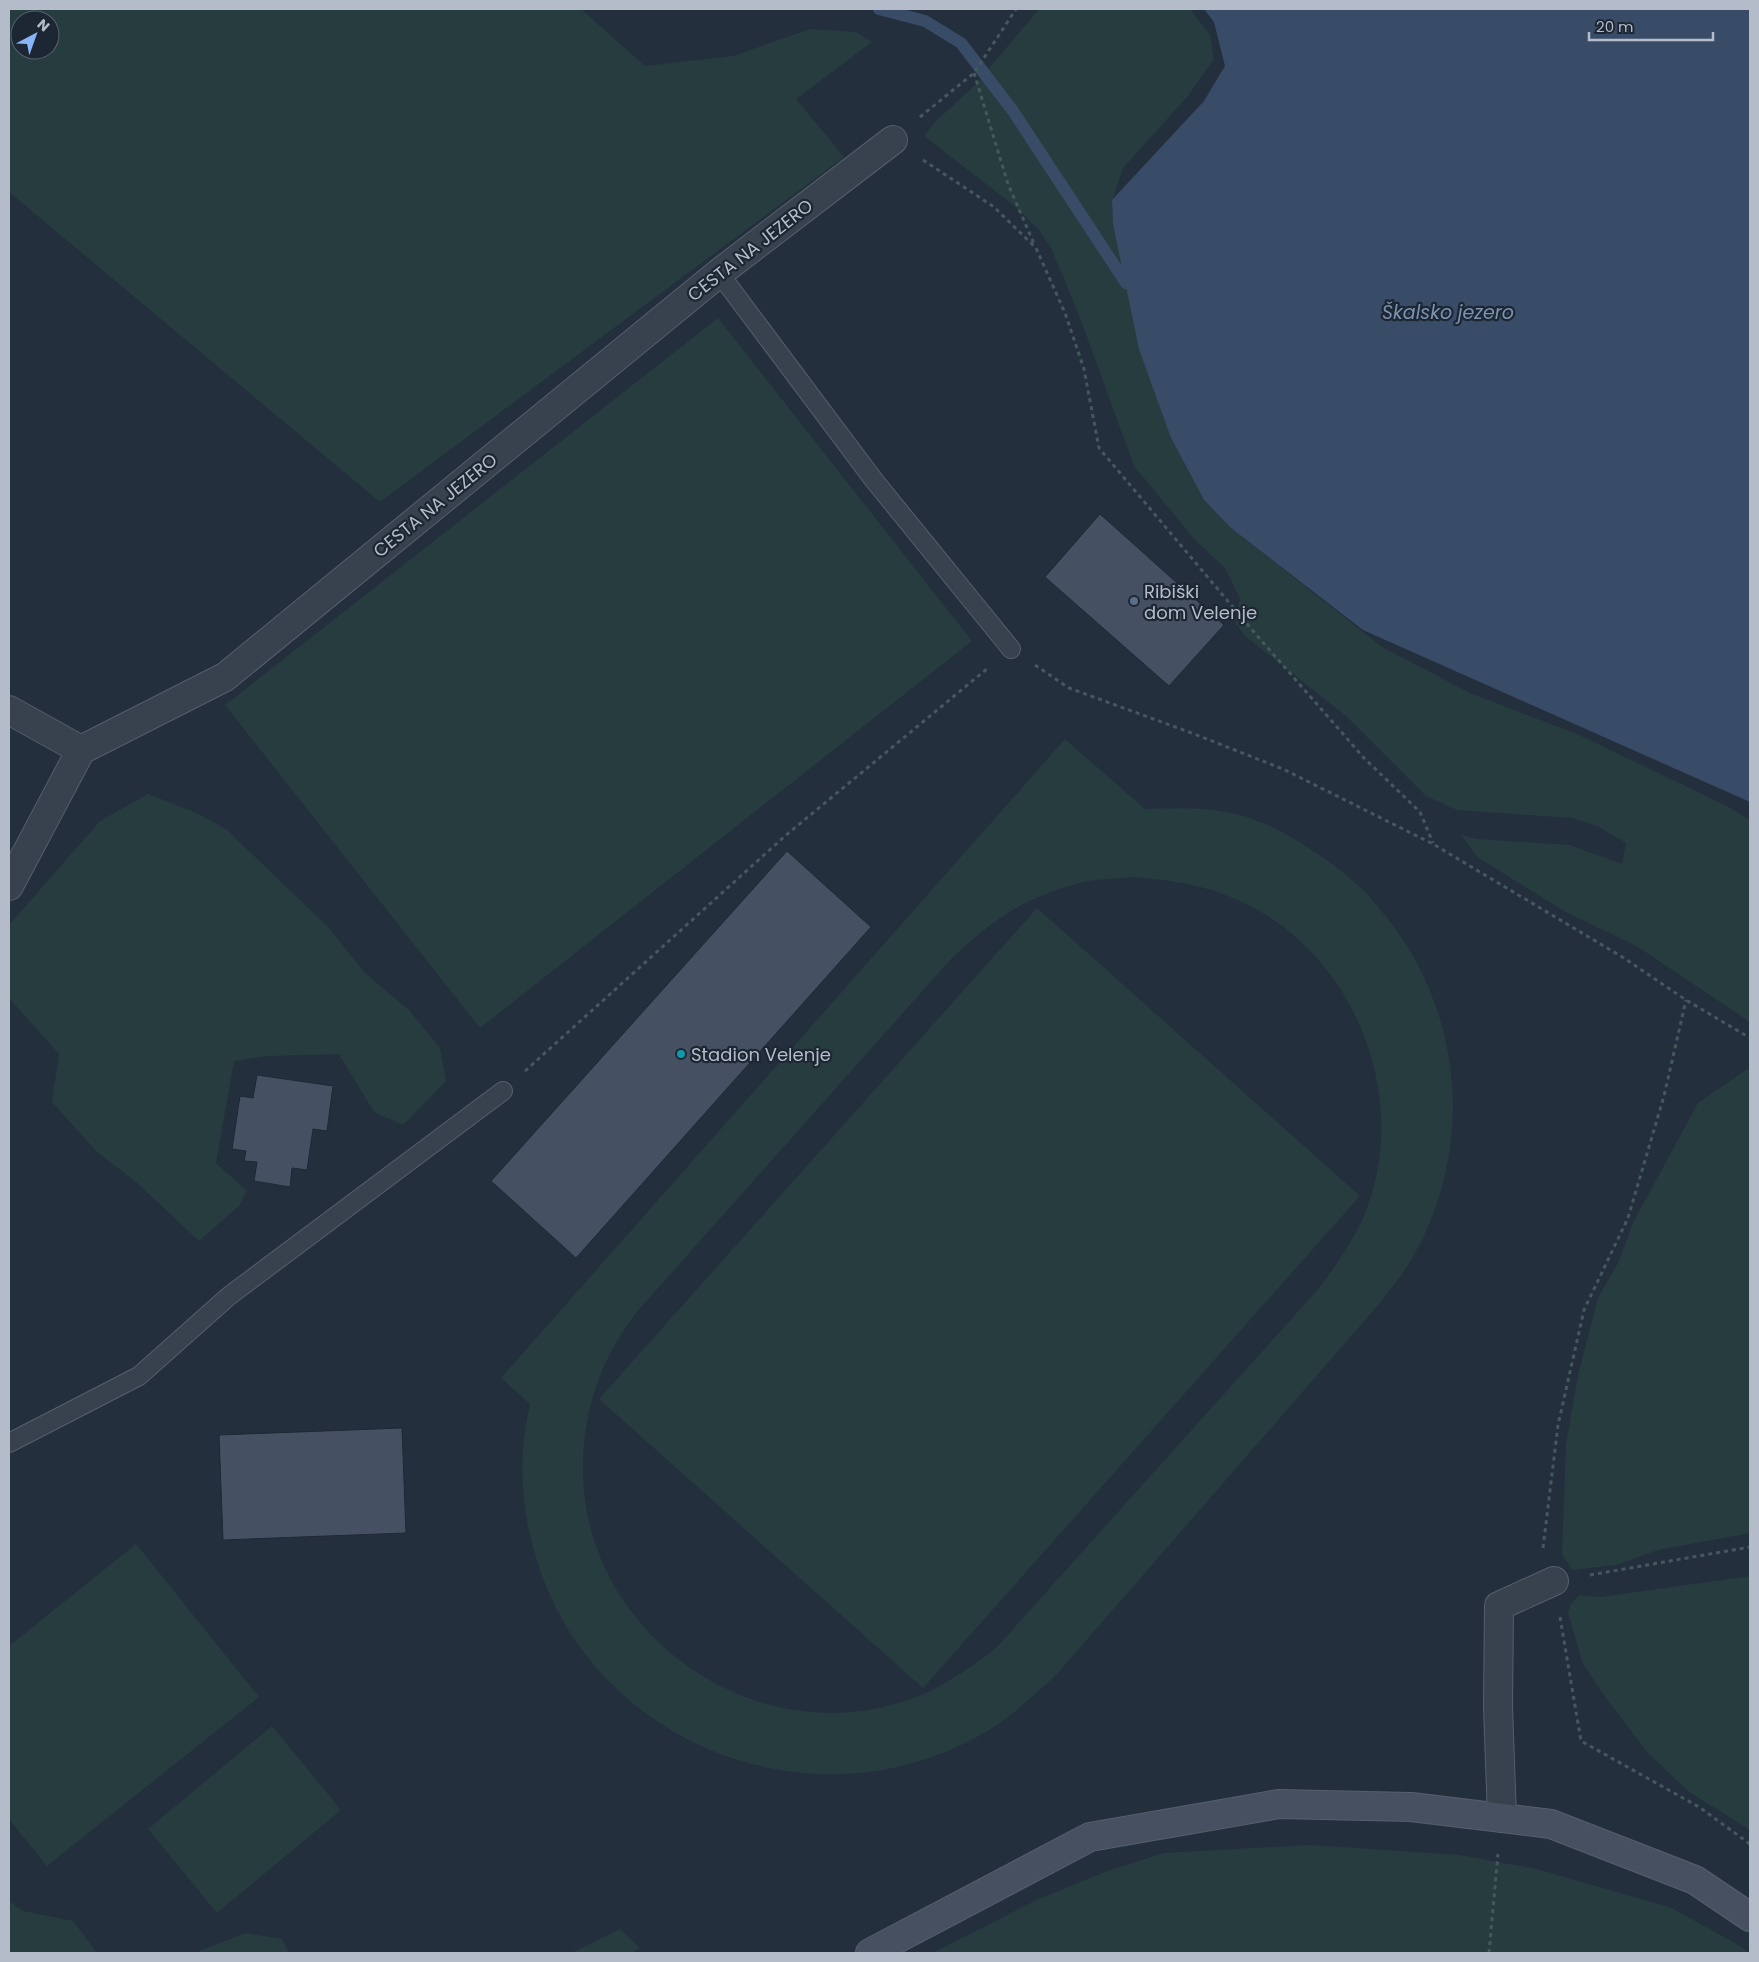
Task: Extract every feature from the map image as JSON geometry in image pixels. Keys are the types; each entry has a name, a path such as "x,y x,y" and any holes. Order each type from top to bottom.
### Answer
{"main road":[{"path":"870,1953 1090,1836 1279,1804 1410,1807 1551,1824 1695,1880 1750,1917"}],"street":[{"name":"CESTA NA JEZERO","path":"82,750 225,677 718,273 893,140"},
{"path":"9,710 82,750 9,886"},
{"path":"1502,1818 1498,1707 1499,1606 1554,1581"}],"lane":[{"path":"718,273 873,479 1011,649"},
{"path":"9,1443 139,1376 229,1296 503,1091"}],"path":[{"path":"1016,9 974,73 893,140 994,207 1036,248"},
{"path":"974,73 1008,184 1065,313 1084,369 1099,448 1252,632 1357,751 1420,812 1433,844"},
{"path":"503,1091 785,836 1011,649 1069,688 1284,769 1433,844 1624,958 1686,1000 1750,1038"},
{"path":"1686,1000 1664,1096 1628,1218 1584,1310 1558,1425 1542,1551 1554,1581 1581,1741 1699,1807 1750,1844"},
{"path":"1554,1581 1750,1547"},
{"path":"1489,1953 1502,1818"}],"green space":[{"path":"9,9 581,9 645,66 733,56 810,29 856,32 872,42 796,99 844,157 380,502 9,192"},
{"path":"1039,9 1190,9 1210,35 1214,59 1188,96 1123,168 1112,201 1113,224 1126,283 1171,438 1204,500 1231,528 1382,647 1470,693 1579,735 1727,806 1750,820 1750,1022 1638,947 1564,911 1477,857 1461,835 1477,839 1570,845 1622,864 1626,843 1597,826 1572,818 1457,810 1426,796 1346,716 1245,636 1235,622 1240,599 1225,568 1196,541 1134,466 1079,315 1051,248 1039,230 1012,204 924,136 936,121 974,86"},
{"path":"718,318 972,641 480,1028 225,705"},
{"path":"1065,739 1145,809 1202,809 1244,816 1262,823 1304,845 1343,872 1370,897 1404,941 1421,971 1434,1002 1444,1035 1450,1068 1453,1102 1446,1170 1436,1207 1421,1243 1398,1280 1379,1304 1056,1675 1009,1716 977,1737 910,1764 842,1774 774,1769 709,1749 650,1716 599,1671 559,1614 533,1547 525,1510 522,1472 523,1447 530,1404 501,1378","holes":["1130,877 1205,888 1248,905 1287,930 1320,961 1346,999 1366,1040 1378,1085 1381,1130 1376,1176 1358,1229 1320,1287 996,1648 984,1657 946,1682 906,1701 834,1713 779,1707 726,1689 679,1660 639,1621 609,1575 589,1523 583,1451 590,1406 605,1363 634,1315 951,959 967,944 998,920 1030,901 1048,893 1089,881"]},
{"path":"148,794 197,813 226,829 328,927 365,973 409,1010 440,1048 446,1081 403,1125 374,1112 339,1054 268,1056 234,1061 216,1163 247,1191 239,1206 199,1241 136,1182 97,1152 52,1102 59,1054 9,998 9,925 100,821"},
{"path":"1037,908 1360,1196 923,1688 599,1399"},
{"path":"1746,1070 1750,1070 1750,1533 1658,1550 1616,1565 1572,1570 1562,1554 1566,1444 1578,1375 1598,1298 1619,1261 1633,1223 1698,1103"},
{"path":"136,1544 259,1697 47,1866 9,1819 9,1646"},
{"path":"1750,1576 1750,1830 1688,1791 1647,1752 1583,1664 1568,1613 1571,1604 1579,1595 1601,1597"},
{"path":"272,1726 341,1810 217,1913 148,1829"},
{"path":"1310,1845 1460,1855 1537,1869 1672,1908 1740,1946 1749,1953 932,1953 1039,1899 1107,1871 1164,1853"},
{"path":"9,1901 23,1911 73,1921 97,1953 9,1953"},
{"path":"620,1929 640,1948 631,1953 571,1953"},
{"path":"245,1933 282,1939 289,1953 195,1953"}],"water":[{"name":"Škalsko jezero","path":"1204,9 1750,9 1750,802 1363,630 1231,528 1204,500 1171,438 1139,349 1113,224 1112,200 1204,101 1225,66 1214,22"}],"building":[{"name":"Ribiški dom Velenje","path":"1100,514 1224,625 1169,686 1045,577"},
{"name":"Stadion Velenje","path":"787,851 871,927 576,1258 491,1181"},
{"path":"257,1075 333,1086 327,1131 313,1129 307,1170 292,1168 290,1187 254,1181 257,1162 244,1161 246,1151 232,1149 240,1096 253,1098"},
{"path":"402,1428 406,1533 223,1540 219,1435"}],"waterway":[{"path":"879,9 925,21 961,43 1013,111 1126,283"}],"place":[{"name":"Ribiški dom Velenje","path":"1134,601"},
{"name":"Stadion Velenje","path":"681,1054"}]}
